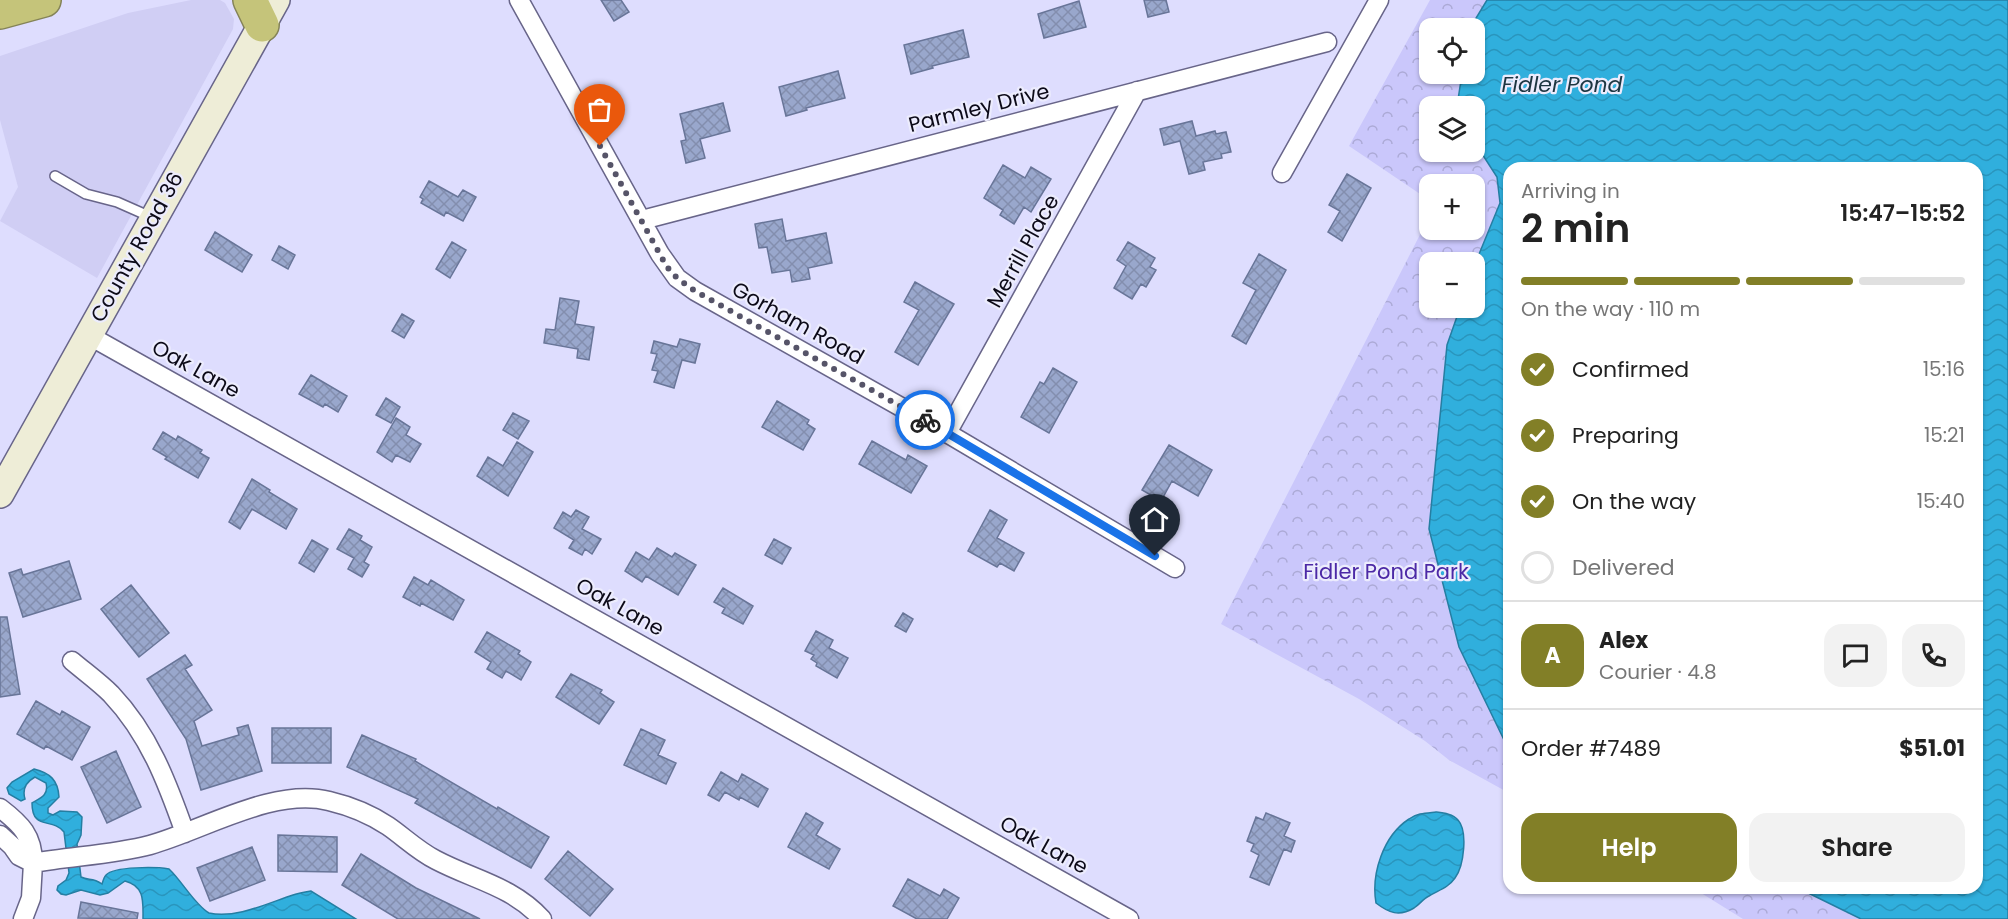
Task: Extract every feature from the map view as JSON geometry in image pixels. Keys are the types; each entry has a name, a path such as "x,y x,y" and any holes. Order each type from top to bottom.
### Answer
{"highway":[{"path":"0,12 44,0"}],"street":[{"name":"Gorham Road","path":"519,0 667,267 677,278 947,433 1175,568"},
{"path":"1282,173 1379,0"},
{"name":"County Road 36","path":"0,494 153,218 263,8"},
{"name":"Parmley Drive","path":"642,220 1327,42"},
{"name":"Merrill Place","path":"947,433 1137,91"},
{"name":"Oak Lane","path":"88,335 1129,919"},
{"path":"72,661 110,694 137,725 166,779 185,833"},
{"path":"0,835 19,856 33,863 118,852 152,844 269,802 290,799 326,800 359,810 388,826 430,857 502,888 519,898 543,919"},
{"path":"0,808 20,825 33,847 31,898 23,919"}],"lane":[{"path":"55,176 86,194 117,202 153,218"}],"shaded area":[{"path":"191,0 220,0 225,3 234,19 233,29 97,278 0,221 18,187 0,120 0,56 128,13"}],"green space":[{"name":"Fidler Pond","path":"1430,0 2008,0 2008,919 1743,919 1703,894 1983,894 1983,162 1503,162 1503,790 1449,760 1425,741 1359,699 1221,624 1419,237 1419,240 1485,240 1485,174 1419,174 1419,193 1349,146 1419,20 1419,84 1485,84 1485,18 1420,18"}],"water":[{"name":"Fidler Pond","path":"1487,0 2008,0 2008,919 1861,919 1810,894 1983,894 1983,162 1503,162 1503,738 1459,647 1429,529 1447,345 1456,318 1485,318 1485,252 1480,252 1500,203 1497,177 1485,158 1485,96 1459,96 1460,84 1485,84 1485,18 1476,18"},
{"path":"34,769 49,775 57,786 59,797 48,808 48,813 53,815 60,811 77,812 82,817 81,835 77,844 81,877 102,884 106,875 118,870 169,869 209,913 241,912 311,891 356,919 143,919 142,895 132,883 125,881 108,893 100,895 81,890 66,895 61,894 57,890 58,886 66,880 69,873 64,832 54,825 39,821 33,812 32,803 45,793 46,783 35,777 32,779 24,789 25,799 21,801 9,794 7,788 12,782"},
{"path":"1436,812 1454,816 1461,825 1464,849 1458,873 1449,884 1409,911 1394,913 1385,909 1376,903 1375,880 1386,845 1400,826 1412,817"}],"building":[{"path":"601,0 621,0 629,12 614,21"},
{"path":"1144,0 1166,0 1169,12 1148,17"},
{"path":"1079,1 1086,27 1044,38 1038,14"},
{"path":"963,30 969,57 911,74 904,45"},
{"path":"838,71 845,98 806,108 807,110 786,116 779,87"},
{"path":"723,103 730,131 700,139 705,158 686,163 681,141 686,140 680,114"},
{"path":"1192,121 1196,136 1215,131 1216,134 1226,132 1231,152 1221,154 1222,158 1203,162 1205,170 1189,174 1180,141 1164,145 1160,129"},
{"path":"1003,165 1025,178 1031,167 1051,179 1031,212 1024,207 1014,224 1000,215 1003,210 984,198"},
{"path":"1347,174 1371,188 1342,241 1328,232 1340,211 1329,205"},
{"path":"429,181 458,197 463,190 476,197 463,221 446,212 444,216 421,203 423,199 420,197"},
{"path":"782,219 786,241 826,233 832,263 808,268 810,279 792,282 790,270 772,273 767,247 759,248 755,224"},
{"path":"215,232 252,255 242,272 205,250"},
{"path":"452,242 466,250 450,278 436,269"},
{"path":"1128,242 1155,258 1150,267 1156,270 1146,287 1141,284 1132,299 1114,288 1126,266 1117,260"},
{"path":"279,246 295,255 288,269 272,260"},
{"path":"1259,254 1286,270 1246,344 1232,336 1256,290 1243,283"},
{"path":"915,282 954,304 918,365 895,352 919,310 904,302"},
{"path":"560,298 579,301 575,324 594,327 589,360 577,358 578,349 544,343 546,329 555,330"},
{"path":"402,314 414,321 404,338 392,331"},
{"path":"680,339 700,344 695,363 682,360 674,388 654,382 658,371 652,370 657,354 651,353 654,341 677,347"},
{"path":"1053,368 1077,382 1049,433 1021,417 1040,382 1044,384"},
{"path":"311,375 347,396 338,412 325,404 323,407 299,394"},
{"path":"386,398 400,407 391,423 376,415"},
{"path":"777,401 809,420 807,424 815,429 803,450 762,427"},
{"path":"513,413 529,421 518,439 503,430"},
{"path":"396,418 410,427 406,435 421,444 410,462 396,455 392,462 377,452"},
{"path":"163,432 176,440 178,436 202,450 200,453 209,458 198,478 165,459 167,457 153,449"},
{"path":"872,441 906,460 908,455 927,466 911,493 859,464"},
{"path":"517,442 533,452 508,496 477,476 488,457 503,466"},
{"path":"1169,445 1212,470 1198,496 1172,481 1161,501 1142,490"},
{"path":"252,479 297,509 286,529 252,509 240,529 229,522"},
{"path":"576,510 589,517 582,529 601,539 592,554 585,549 582,555 569,548 574,540 554,528 563,512 571,517"},
{"path":"990,510 1007,520 997,538 1024,553 1014,571 1000,563 997,567 968,551"},
{"path":"349,529 362,536 360,540 372,547 364,562 369,565 362,577 348,569 354,558 337,549"},
{"path":"774,539 791,548 782,564 765,555"},
{"path":"312,540 328,549 314,572 299,563"},
{"path":"657,548 672,557 675,553 696,565 678,595 646,576 642,582 625,571 636,552 649,560"},
{"path":"69,561 81,599 23,617 9,573 21,569 23,575"},
{"path":"414,577 428,585 431,580 464,600 453,620 421,603 420,606 403,597"},
{"path":"131,585 169,633 139,657 101,609"},
{"path":"723,588 753,606 743,624 722,613 725,608 714,602"},
{"path":"903,613 913,619 906,632 895,626"},
{"path":"0,617 7,617 20,694 0,697"},
{"path":"816,631 833,640 829,648 848,658 837,678 816,666 817,663 811,659 814,655 805,651"},
{"path":"487,632 520,651 518,654 531,662 521,680 506,671 502,678 487,669 491,662 475,652"},
{"path":"185,655 192,665 185,669 212,710 194,721 202,746 239,735 237,728 248,725 262,771 201,790 186,739 147,679"},
{"path":"571,674 602,690 600,693 614,702 599,724 556,697"},
{"path":"36,701 60,715 62,711 90,727 72,760 46,746 44,749 17,734"},
{"path":"272,728 331,728 331,763 272,763"},
{"path":"641,729 665,740 658,755 676,763 666,784 624,765"},
{"path":"362,735 416,759 415,761 549,837 531,868 415,803 418,799 347,767"},
{"path":"116,751 141,807 107,823 81,767"},
{"path":"721,772 738,782 742,774 768,789 758,807 725,792 719,801 708,795"},
{"path":"806,813 823,823 816,835 840,849 829,869 788,847"},
{"path":"1266,813 1290,823 1284,836 1295,841 1291,852 1284,849 1269,885 1250,877 1259,855 1251,851 1254,844 1247,841 1256,817 1263,820"},
{"path":"278,835 337,837 337,872 278,871"},
{"path":"252,847 265,880 210,901 197,868"},
{"path":"568,851 613,889 590,916 545,879"},
{"path":"361,854 416,888 480,919 398,919 342,885"},
{"path":"908,879 940,896 944,889 959,898 947,919 917,919 893,906"},
{"path":"81,902 138,913 137,919 78,918"}],"way so far":[{"path":"600,146 667,267 677,278 695,291 925,420"}],"route":[{"path":"925,420 1155,556"}],"park label":[{"name":"Fidler Pond Park","path":"1386,572"}]}
